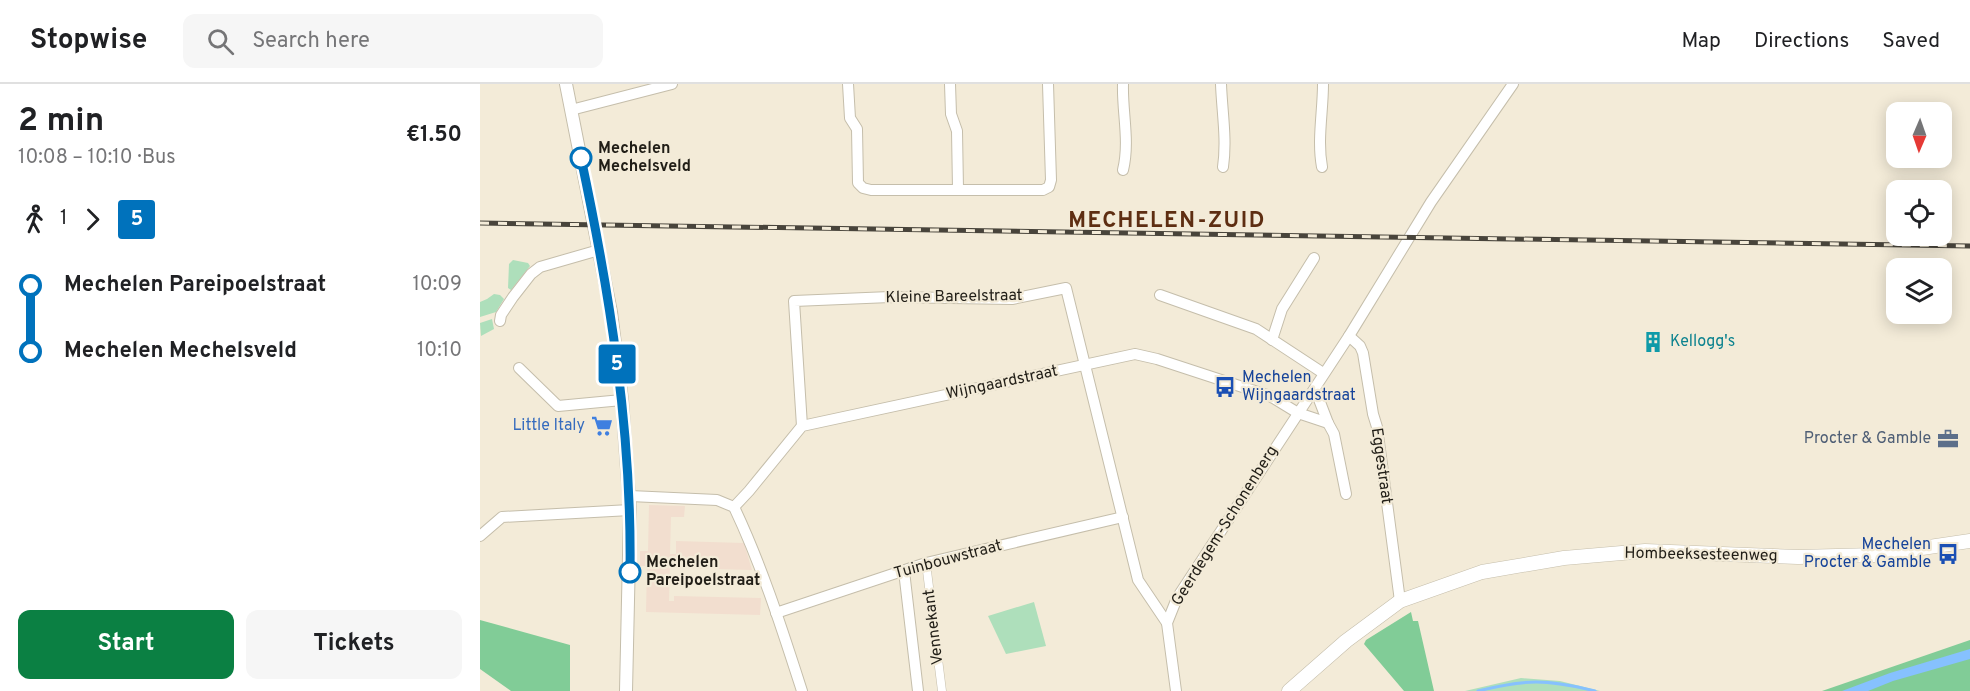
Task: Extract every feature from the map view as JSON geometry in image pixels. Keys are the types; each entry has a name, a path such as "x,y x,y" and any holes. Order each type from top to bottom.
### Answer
{"main road":[{"name":"Hombeeksesteenweg","path":"1289,691 1346,642 1400,602 1482,572 1564,558 1645,551 1798,557 1875,555 1970,541"}],"street":[{"path":"566,84 611,312 622,400 630,496 626,691"},
{"path":"571,110 672,84"},
{"path":"849,84 850,118 857,129 858,183 863,188 871,190 1043,190 1049,187 1052,180 1048,84"},
{"path":"950,84 951,114 957,131 958,189"},
{"path":"1123,84 1122,100 1125,110 1123,170"},
{"path":"1221,84 1224,128 1223,167"},
{"path":"1322,167 1320,127 1323,117 1323,84"},
{"name":"Geerdegem-Schonenberg","path":"1176,691 1167,623 1177,598 1315,389 1427,209 1513,84"},
{"path":"500,321 501,315 513,297 531,274 540,267 599,250"},
{"path":"1272,340 1282,309 1314,258"},
{"name":"Kleine Bareelstraat","path":"802,426 794,301 890,297 1012,299 1066,288 1138,580 1167,623"},
{"path":"1160,295 1256,329 1323,373"},
{"name":"Eggestraat","path":"1349,336 1364,353 1377,427 1400,602"},
{"name":"Wijngaardstraat","path":"802,426 1135,354 1270,396 1298,413 1328,423"},
{"path":"519,368 558,406 622,400"},
{"path":"1315,389 1334,434 1346,494"},
{"path":"734,507 802,426"},
{"path":"630,496 717,500 734,507 776,613 802,691"},
{"path":"481,533 502,517 630,510"},
{"name":"Tuinbouwstraat","path":"776,613 926,563 1123,517"},
{"name":"Vennekant","path":"926,563 942,691"},
{"name":"Vennekant","path":"904,571 918,691"}],"shaded area":[{"path":"649,505 685,506 684,517 671,517 670,554 676,554 676,541 744,543 752,570 677,568 677,564 670,563 669,601 674,601 674,596 761,598 760,615 646,612 647,566 640,566 640,551 648,551"}],"green space":[{"path":"513,260 528,263 530,266 511,290 508,288 509,264"},
{"path":"494,294 504,299 496,312 480,317 480,302"},
{"path":"492,319 494,329 481,336 480,323"},
{"path":"1034,602 1046,646 1006,654 988,616"},
{"path":"1411,612 1413,621 1418,621 1434,691 1404,691 1364,644 1366,640"},
{"path":"480,620 570,645 570,691 511,691 480,669"},
{"path":"1970,640 1970,691 1822,691"},
{"path":"1521,678 1560,681 1600,691 1465,691"}],"water":[{"path":"1970,649 1970,659 1893,681 1868,691 1842,691 1890,673"}],"waterway":[{"path":"1478,691 1509,684 1536,682 1563,684 1595,691"}],"railway":[{"path":"480,223 1970,246"}],"bus line":[{"name":"5","path":"581,158 611,312 618,366 630,496 630,572"}],"place":[{"name":"Mechelen Mechelsveld","path":"581,158"},
{"name":"Kellogg's","path":"1653,342"},
{"name":"Mechelen Wijngaardstraat","path":"1225,387"},
{"name":"Little Italy","path":"602,426"},
{"name":"Procter & Gamble","path":"1948,439"},
{"name":"Mechelen Procter & Gamble","path":"1948,554"},
{"name":"Mechelen Pareipoelstraat","path":"630,572"}],"district":[{"name":"MECHELEN-ZUID","path":"1167,221"}]}
